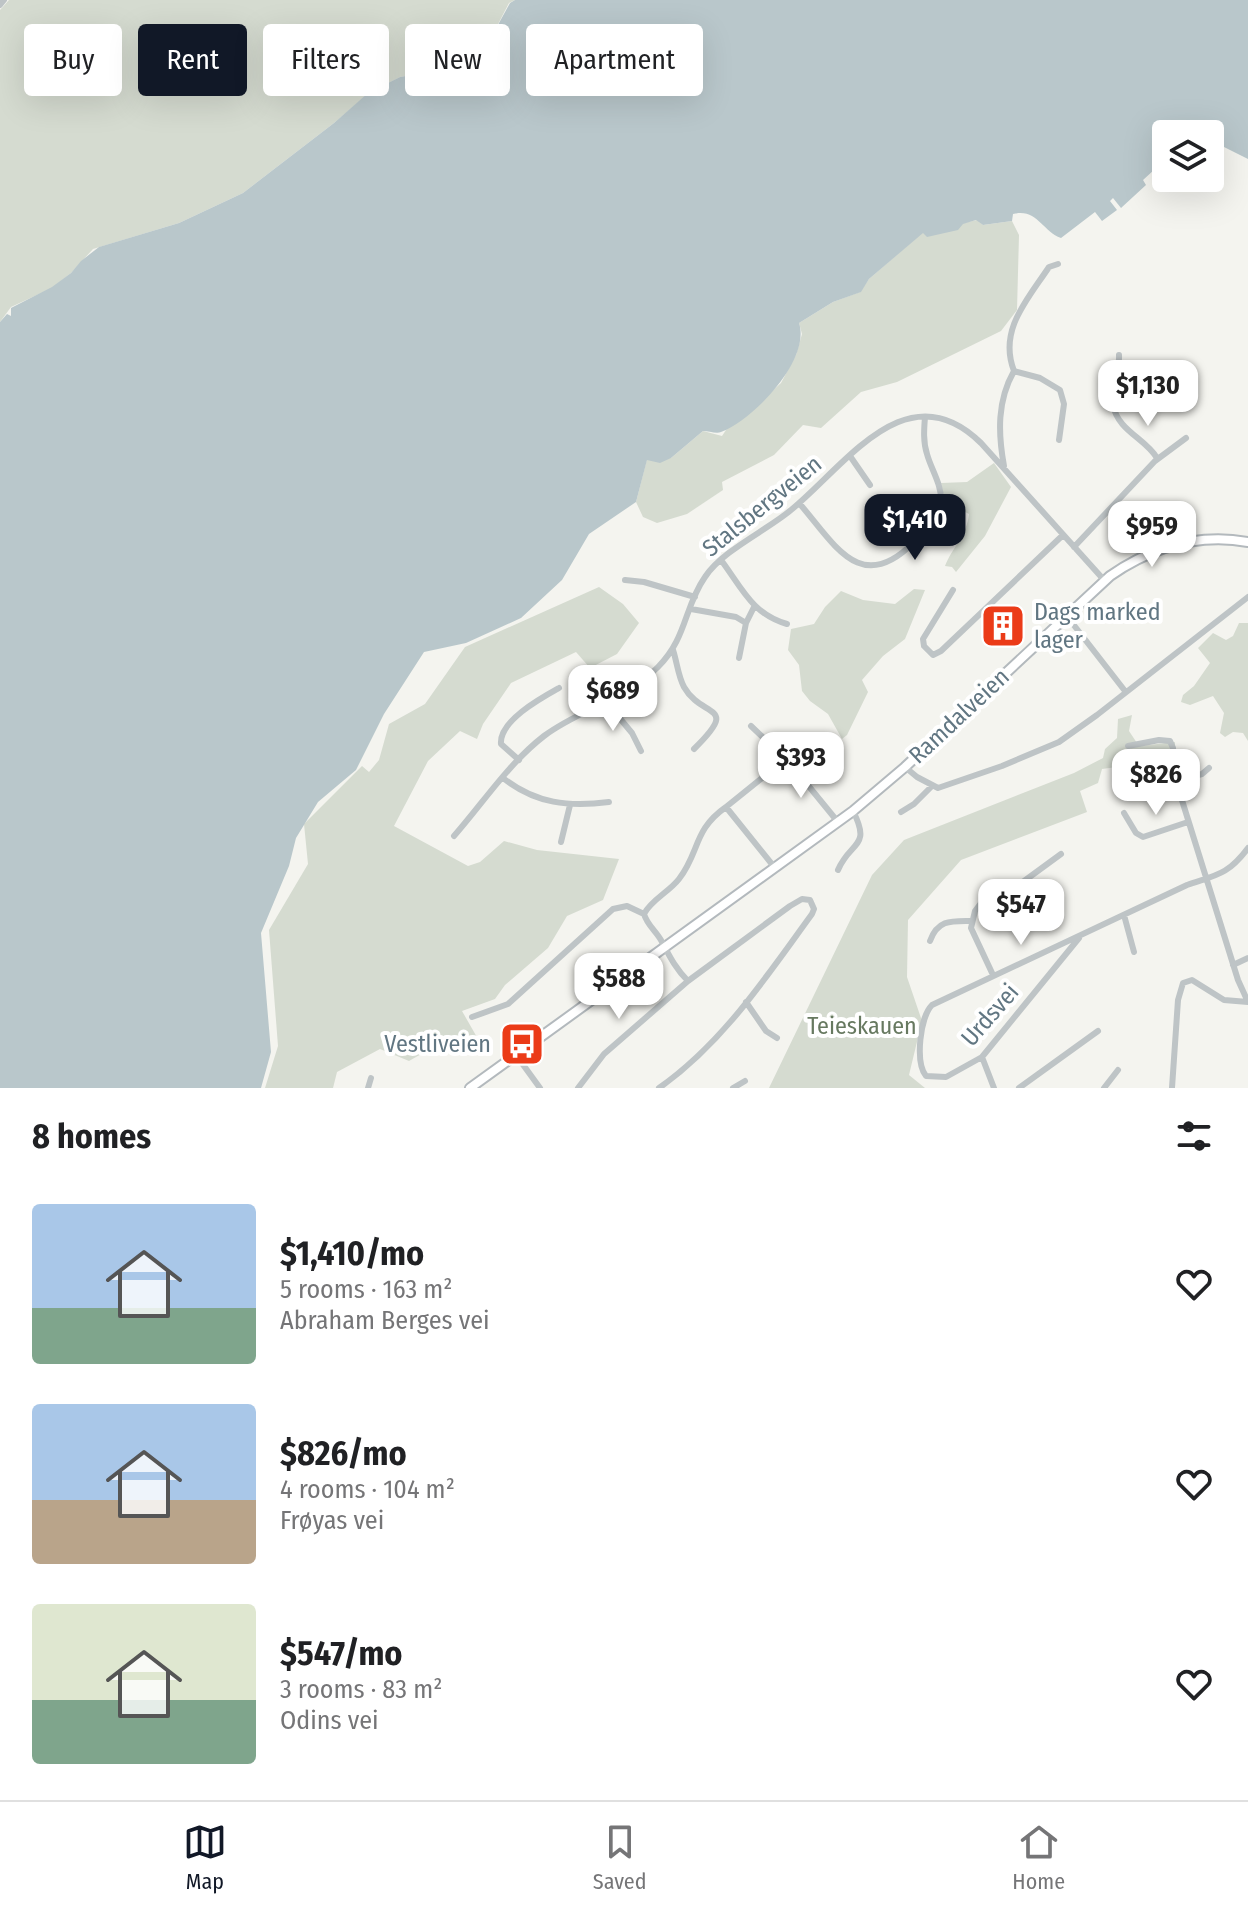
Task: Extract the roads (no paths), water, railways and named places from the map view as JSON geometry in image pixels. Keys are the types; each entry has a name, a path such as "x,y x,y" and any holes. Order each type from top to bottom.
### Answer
{"main road":[{"name":"Ramdalveien","path":"470,1088 853,811 905,767 1104,580 1144,554 1165,546 1203,539 1248,542"}],"street":[{"path":"0,5 4,0"},
{"path":"1005,469 999,427 1000,408 1014,371 1009,341 1011,327 1049,267 1058,264"},
{"path":"1119,355 1119,376 1113,401 1115,409 1123,426 1157,458"},
{"path":"1014,371 1040,378 1061,391 1064,404 1059,440"},
{"path":"799,503 837,550 854,563 877,565 904,552 932,523 940,505 939,488 925,445 925,417 944,419 965,429 1005,469 1104,580"},
{"name":"Stalsbergveien","path":"673,650 704,577 721,560 799,503 877,432 907,419 925,417"},
{"path":"1074,547 1157,458 1186,438"},
{"name":"Stalsbergveien","path":"850,456 870,485"},
{"path":"953,590 923,639 924,646 933,655 941,651 1063,535"},
{"path":"721,560 754,607 764,615 787,624"},
{"path":"625,580 644,582 695,597"},
{"path":"905,767 932,786 941,787 1044,750 1082,727 1248,597"},
{"path":"739,658 746,623 754,607"},
{"path":"691,609 736,617 746,623"},
{"path":"1066,615 1125,691"},
{"path":"454,836 519,760 546,735 625,694 673,650 687,691 713,711 716,717 714,728 694,749"},
{"path":"519,760 501,744 501,737 520,713 559,688"},
{"path":"607,703 634,736 641,751"},
{"path":"751,726 782,755 838,822"},
{"path":"1128,746 1170,741 1176,781 1188,822 1233,965 1248,1002 1224,1000 1192,980 1183,983 1178,1000 1172,1088"},
{"path":"644,914 683,873 705,824 767,774 782,755"},
{"path":"1176,781 1202,774 1209,768"},
{"path":"503,778 530,796 570,805 609,802"},
{"path":"901,812 932,786"},
{"path":"561,842 570,805"},
{"path":"726,807 775,868"},
{"path":"838,870 861,836 861,828 853,811"},
{"path":"1124,813 1136,833 1143,837 1188,822"},
{"path":"1061,854 1020,884 991,890 979,903 972,921 973,935 993,975 1079,938 1187,885 1207,880 1231,867 1248,848"},
{"path":"1020,884 1020,902 1025,920"},
{"path":"578,1088 604,1054 688,981 790,906 802,899 810,900 814,909 812,914 746,1002 702,1054 659,1088"},
{"path":"472,1017 508,1004 613,909 627,906 644,914 668,957 688,981"},
{"path":"1124,915 1134,952"},
{"path":"930,941 936,928 945,921 972,921"},
{"name":"Urdsvei","path":"993,975 932,1005 924,1015 921,1070 926,1076 934,1078 954,1073 982,1057 1079,938"},
{"path":"1233,965 1248,958"},
{"path":"746,1002 766,1031 777,1038"},
{"path":"1019,1088 1098,1031"},
{"path":"516,1055 540,1088"},
{"path":"982,1057 994,1088"},
{"path":"1104,1088 1118,1070"},
{"path":"368,1088 371,1078"},
{"path":"733,1088 745,1081"}],"place":[{"name":"Dags marked lager","path":"1003,626"},
{"name":"Vestliveien","path":"522,1044"}],"park label":[{"name":"Teieskauen","path":"862,1026"}]}
